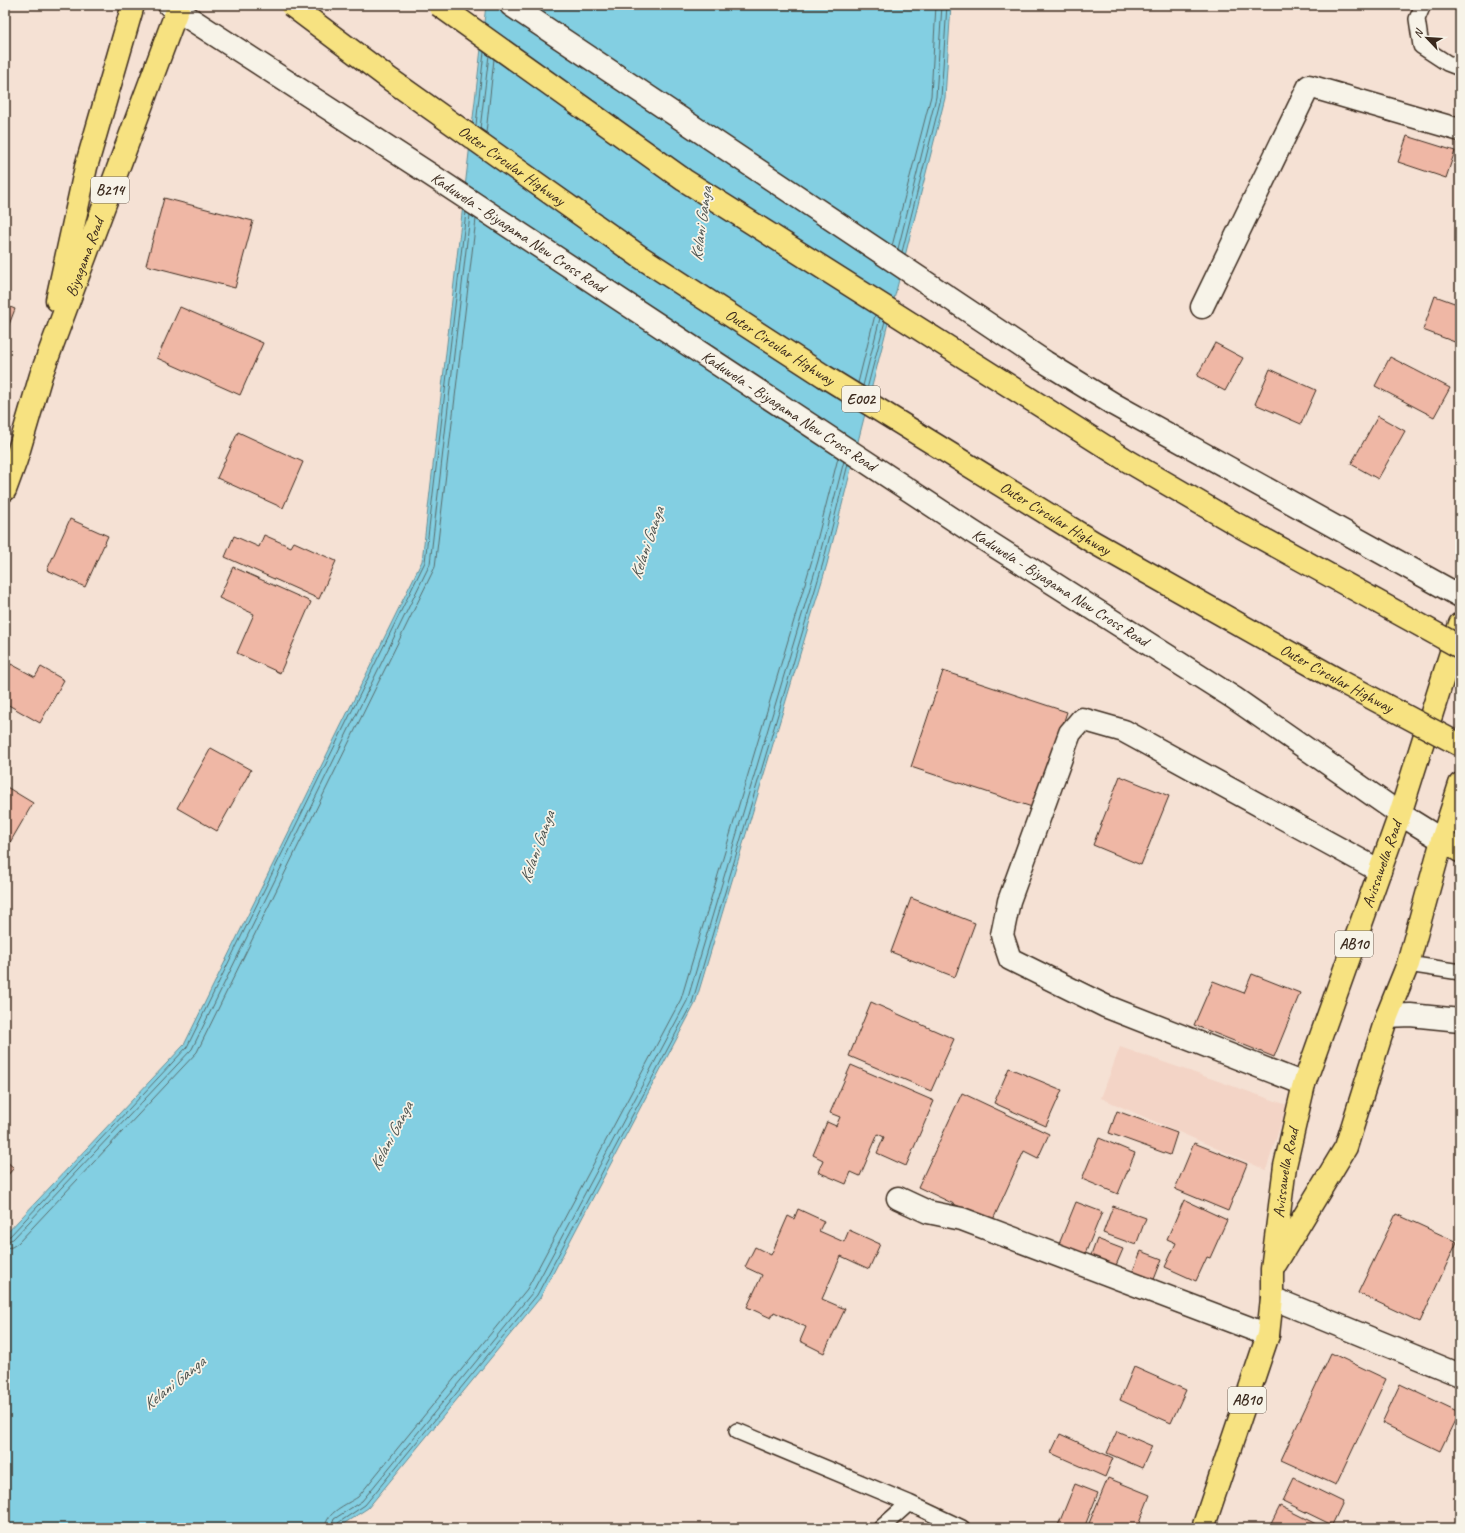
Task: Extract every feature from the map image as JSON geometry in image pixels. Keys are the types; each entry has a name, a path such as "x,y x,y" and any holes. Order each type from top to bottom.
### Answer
{"main road":[{"name":"Biyagama Road","path":"41,375 86,167 133,5"},
{"name":"Outer Circular Highway","path":"292,5 391,80 639,256 824,376 1093,542 1340,681 1460,744"},
{"path":"439,5 684,180 1128,461 1238,525 1460,647"},
{"name":"Biyagama Road","path":"5,490 16,460 41,375 175,7"},
{"name":"Avissawella Road","path":"1203,1528 1268,1335 1272,1298 1272,1269 1284,1166 1304,1084 1400,814 1460,624"},
{"name":"Avissawella Road","path":"1272,1269 1346,1147 1387,1016 1408,964 1451,846 1460,784"}],"street":[{"path":"511,5 1045,362 1115,405 1460,596"},
{"name":"Kaduwela - Biyagama New Cross Road","path":"175,7 971,531 1234,698 1400,814 1451,846"},
{"path":"1202,307 1309,86 1460,130"},
{"path":"1304,1084 1106,1006 1010,959 1002,935 1009,901 1070,733 1082,719 1124,731 1380,871"},
{"path":"1387,1016 1410,1015 1460,1020"},
{"path":"898,1198 928,1212 962,1219 1268,1335"},
{"path":"1272,1298 1460,1375"}],"lane":[{"path":"1423,5 1417,19 1421,46 1447,63 1460,68"},
{"path":"1408,964 1460,972"},
{"path":"737,1431 909,1503 962,1528"},
{"path":"881,1528 909,1503"}],"shaded area":[{"path":"1120,1047 1287,1105 1266,1170 1101,1098"}],"water":[{"name":"Kelani Ganga","path":"486,5 951,5 945,98 827,564 695,1004 540,1298 368,1508 337,1528 5,1528 5,1235 184,1045 422,561"}],"building":[{"path":"1407,136 1455,151 1446,178 1398,162"},
{"path":"164,198 253,221 235,288 146,265"},
{"path":"1435,296 1460,305 1460,344 1423,330"},
{"path":"5,305 15,309 5,335"},
{"path":"180,307 263,343 240,395 157,358"},
{"path":"1215,343 1243,358 1225,391 1197,376"},
{"path":"1390,357 1450,388 1434,417 1375,386"},
{"path":"1270,369 1316,390 1301,424 1255,404"},
{"path":"1378,416 1405,431 1378,479 1351,464"},
{"path":"238,432 303,462 283,508 217,478"},
{"path":"70,519 108,536 85,587 47,570"},
{"path":"264,535 291,547 294,542 336,561 319,599 225,557 234,536 259,547"},
{"path":"233,567 311,602 280,673 237,653 254,614 219,598"},
{"path":"11,664 35,677 41,667 64,680 40,723 5,703 5,675"},
{"path":"943,671 1067,712 1035,808 911,767"},
{"path":"211,748 251,770 217,831 177,808"},
{"path":"1120,776 1169,796 1141,865 1093,845"},
{"path":"5,786 33,803 5,851"},
{"path":"911,898 975,923 955,977 891,952"},
{"path":"1252,974 1300,993 1274,1057 1194,1025 1213,981 1244,993"},
{"path":"871,1002 954,1039 931,1091 849,1056"},
{"path":"851,1065 934,1101 906,1166 877,1153 884,1137 878,1134 860,1176 851,1172 846,1184 818,1172 823,1160 813,1155 827,1122 836,1126 840,1117 830,1113"},
{"path":"1009,1068 1062,1090 1046,1126 994,1103"},
{"path":"962,1093 1049,1134 1038,1158 1024,1151 992,1222 918,1187"},
{"path":"1117,1111 1177,1133 1170,1155 1109,1133"},
{"path":"1099,1138 1135,1153 1118,1194 1082,1179"},
{"path":"1194,1143 1247,1164 1228,1211 1175,1189"},
{"path":"5,1160 14,1168 5,1178"},
{"path":"1184,1200 1227,1220 1210,1258 1207,1257 1196,1281 1165,1267 1176,1243 1167,1239"},
{"path":"1076,1202 1102,1212 1083,1259 1057,1249"},
{"path":"1113,1206 1146,1218 1136,1245 1103,1233"},
{"path":"798,1209 824,1221 819,1231 844,1242 849,1230 880,1244 869,1269 841,1256 822,1299 845,1309 824,1353 800,1341 806,1327 774,1312 771,1318 747,1307 762,1275 745,1267 755,1247 771,1255 788,1216 794,1219"},
{"path":"1396,1214 1457,1242 1420,1322 1358,1293"},
{"path":"1097,1239 1123,1249 1114,1270 1089,1261"},
{"path":"1141,1251 1162,1259 1153,1282 1132,1273"},
{"path":"1331,1353 1386,1379 1336,1485 1281,1460"},
{"path":"1134,1367 1186,1390 1171,1423 1120,1400"},
{"path":"1400,1384 1459,1412 1440,1451 1382,1423"},
{"path":"1117,1431 1152,1446 1142,1468 1107,1453"},
{"path":"1060,1434 1113,1458 1105,1477 1051,1453"},
{"path":"1108,1478 1150,1495 1137,1528 1087,1528"},
{"path":"1294,1478 1343,1502 1332,1525 1283,1501"},
{"path":"1075,1484 1098,1493 1084,1528 1057,1528"},
{"path":"1280,1506 1324,1528 1269,1528"}]}
